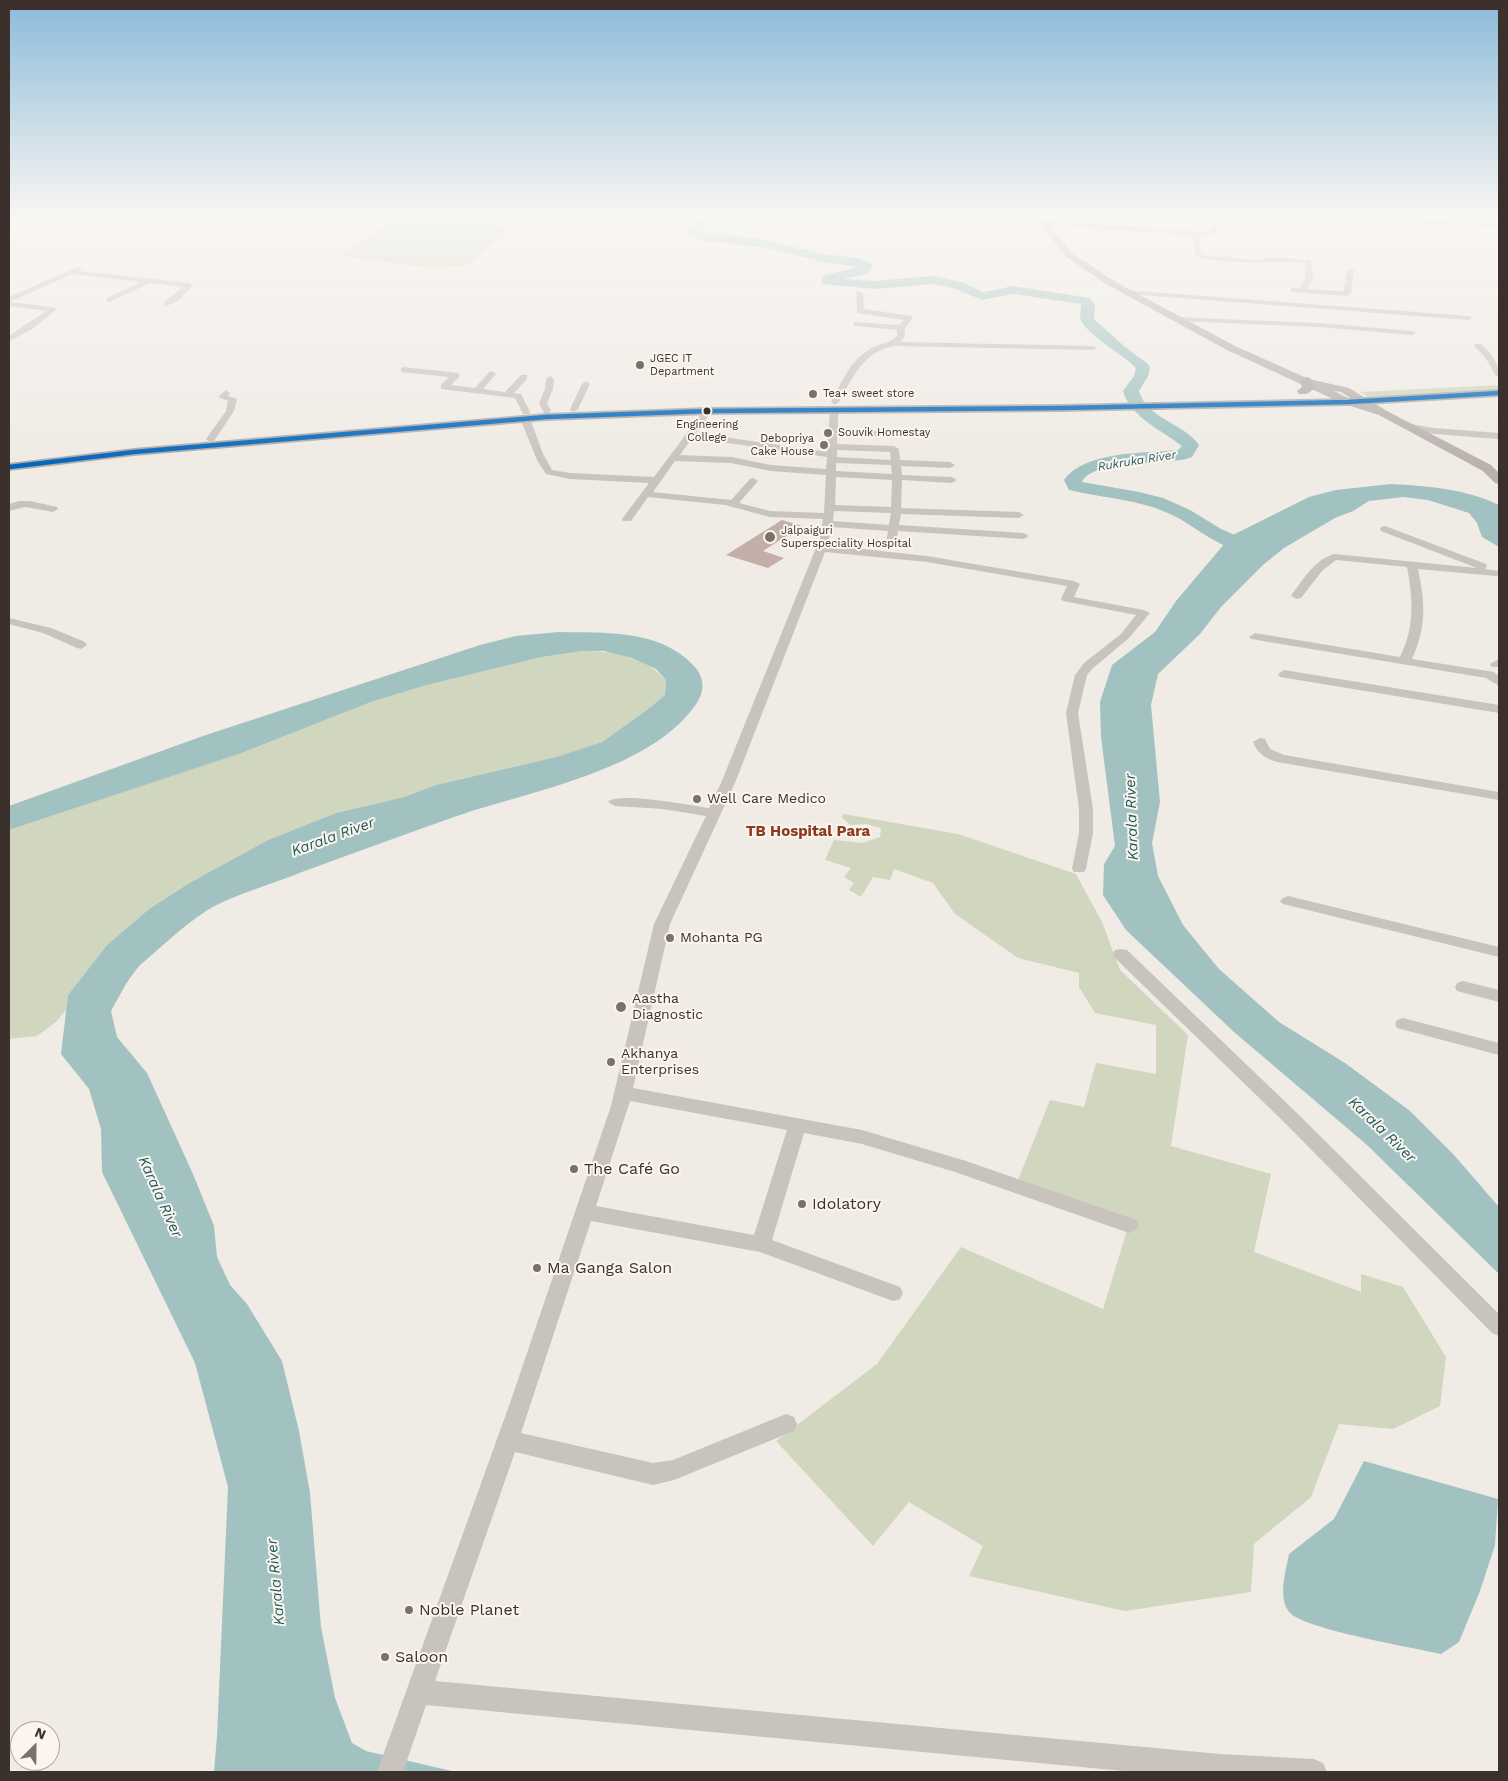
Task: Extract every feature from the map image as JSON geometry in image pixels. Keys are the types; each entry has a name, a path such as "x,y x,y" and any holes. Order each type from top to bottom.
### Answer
{"highway":[{"path":"494,420 547,411 574,409 708,411 835,406 1088,402 1173,406 1346,396 1499,384"},
{"path":"1088,402 1156,394 1304,386 1366,401 1499,393"},
{"path":"1410,399 1384,405 1381,409 1383,413 1499,399"},
{"path":"9,466 494,420 779,403 835,406"},
{"path":"9,457 211,439 526,416 594,420 650,410"}],"main road":[{"path":"1142,300 1304,386 1346,396 1410,427 1431,434 1487,468 1499,480"},
{"path":"1366,401 1383,413"}],"street":[{"path":"166,304 172,300"},
{"path":"861,300 860,311 909,318 901,328 901,336 894,344"},
{"path":"1226,300 1469,318"},
{"path":"1296,300 1298,306"},
{"path":"9,304 53,309 28,328 9,339"},
{"path":"1177,319 1319,325 1412,333"},
{"path":"857,324 901,328"},
{"path":"390,1772 508,1440 585,1212 623,1093 662,924 728,783 821,548 829,516 835,406 862,357 881,345 1092,348"},
{"path":"1478,346 1488,356 1499,374"},
{"path":"404,370 456,375 444,387 518,396 541,462 549,472 570,476 656,480"},
{"path":"477,391 492,374"},
{"path":"507,395 524,377"},
{"path":"547,411 543,403 549,389 550,379"},
{"path":"574,409 586,384"},
{"path":"211,439 230,410 233,399 222,397 226,392"},
{"path":"626,519 708,411"},
{"path":"832,457 893,434"},
{"path":"1431,434 1499,436"},
{"path":"689,435 832,457 897,464 950,465"},
{"path":"673,458 732,460 771,468 832,457 894,449 898,478 897,510 890,544"},
{"path":"832,457 898,478 952,480"},
{"path":"1487,468 1499,474"},
{"path":"733,504 753,481"},
{"path":"646,494 733,504 770,514 829,516 897,510 1019,515"},
{"path":"9,508 24,504 53,509"},
{"path":"829,516 894,528 1024,536"},
{"path":"1385,528 1498,574"},
{"path":"821,548 927,559 1074,584 1067,599 1144,613 1125,636 1088,666 1081,675 1072,712 1086,809 1086,833 1079,869"},
{"path":"1298,596 1314,575 1331,558 1412,564 1498,574"},
{"path":"1404,662 1417,632 1419,614 1419,597 1412,564"},
{"path":"9,621 47,630 81,644"},
{"path":"1255,637 1490,675 1499,682"},
{"path":"1284,674 1499,710"},
{"path":"1260,742 1262,749 1266,753 1282,759 1499,796"},
{"path":"615,802 663,805 714,813"},
{"path":"1288,901 1499,952"},
{"path":"1121,954 1291,1118 1499,1327"},
{"path":"1463,987 1499,996"},
{"path":"1403,1024 1499,1049"},
{"path":"623,1093 798,1124 862,1138 919,1154 1130,1225"},
{"path":"761,1244 798,1124"},
{"path":"585,1212 761,1244 893,1293"},
{"path":"508,1440 653,1474 674,1470 786,1424"},
{"path":"420,1692 1161,1762 1314,1772"}],"green space":[{"path":"1499,385 1499,391 1368,397 1360,392"},
{"path":"583,651 617,654 648,666 666,680 665,695 602,742 556,757 436,785 404,797 336,813 268,840 191,882 149,909 107,945 68,995 67,1009 56,1022 37,1036 9,1039 9,830 239,754 371,702 427,685 542,657"},
{"path":"844,814 958,834 1076,874 1102,922 1120,970 1188,1035 1171,1146 1271,1174 1254,1252 1361,1292 1361,1274 1403,1287 1446,1357 1440,1406 1393,1429 1339,1424 1311,1497 1254,1544 1251,1592 1125,1611 969,1576 983,1546 909,1502 873,1546 776,1441 877,1364 961,1247 1103,1309 1128,1227 1016,1185 1050,1100 1084,1107 1096,1063 1156,1074 1156,1025 1095,1013 1079,987 1079,973 1018,958 955,914 933,883 894,869 890,880 873,877 861,897 849,890 854,883 844,877 851,868 825,860 834,840 863,843 880,837 881,828 866,824 851,825 841,817"}],"water":[{"name":"Karala River","path":"1391,484 1433,487 1460,492 1499,505 1499,547 1482,537 1477,523 1469,513 1428,500 1403,497 1369,501 1353,511 1335,518 1284,548 1263,565 1221,607 1200,634 1158,674 1151,705 1160,802 1152,843 1158,876 1183,925 1219,969 1279,1022 1345,1063 1410,1111 1454,1155 1499,1207 1499,1274 1367,1145 1234,1032 1126,930 1103,895 1104,864 1115,846 1101,737 1100,702 1112,665 1155,632 1176,601 1231,536 1309,497 1336,490"},
{"name":"Karala River","path":"559,632 630,635 664,645 679,653 693,665 700,675 702,691 698,702 673,729 647,748 618,763 552,787 438,823 244,893 215,906 188,924 140,965 111,1011 117,1037 147,1073 193,1174 214,1226 217,1257 230,1285 247,1304 282,1361 299,1431 310,1493 321,1627 335,1698 352,1743 366,1751 456,1772 214,1772 228,1487 195,1363 102,1172 101,1129 89,1089 61,1054 68,995 107,945 149,909 191,882 268,840 336,813 404,797 436,785 556,757 602,742 665,695 666,680 656,669 632,658 604,651 583,651 542,657 427,685 371,702 239,754 9,830 9,806 203,736 480,645 516,636"},
{"path":"1364,1461 1498,1499 1495,1545 1480,1591 1459,1642 1441,1654 1361,1637 1316,1625 1290,1613 1286,1607 1283,1592 1289,1554 1334,1519"}],"building":[{"name":"Jalpaiguri Superspeciality Hospital","path":"782,520 802,526 763,551 784,558 768,568 726,555"}],"waterway":[{"name":"Rukruka River","path":"1079,300 1085,301 1088,304 1087,319 1089,322 1120,350 1141,364 1143,368 1141,376 1131,391 1133,399 1156,421 1191,445 1186,453 1180,455 1122,460 1091,467 1080,473 1073,480 1075,486 1157,502 1184,514 1215,533 1252,550"}],"transit line":[{"path":"9,467 134,452 546,417 708,411 1062,408 1348,402 1499,393"}],"place":[{"name":"JGEC IT Department","path":"640,365"},
{"name":"Tea+ sweet store","path":"813,394"},
{"name":"Engineering College","path":"707,411"},
{"name":"Souvik Homestay","path":"828,433"},
{"name":"Debopriya Cake House","path":"824,445"},
{"name":"Jalpaiguri Superspeciality Hospital","path":"770,537"},
{"name":"Well Care Medico","path":"697,799"},
{"name":"Mohanta PG","path":"670,938"},
{"name":"Aastha Diagnostic","path":"621,1007"},
{"name":"Akhanya Enterprises","path":"611,1062"},
{"name":"The Café Go","path":"574,1169"},
{"name":"Idolatory","path":"802,1204"},
{"name":"Ma Ganga Salon","path":"537,1268"},
{"name":"Noble Planet","path":"409,1610"},
{"name":"Saloon","path":"385,1657"}],"district":[{"name":"TB Hospital Para","path":"808,832"}]}
